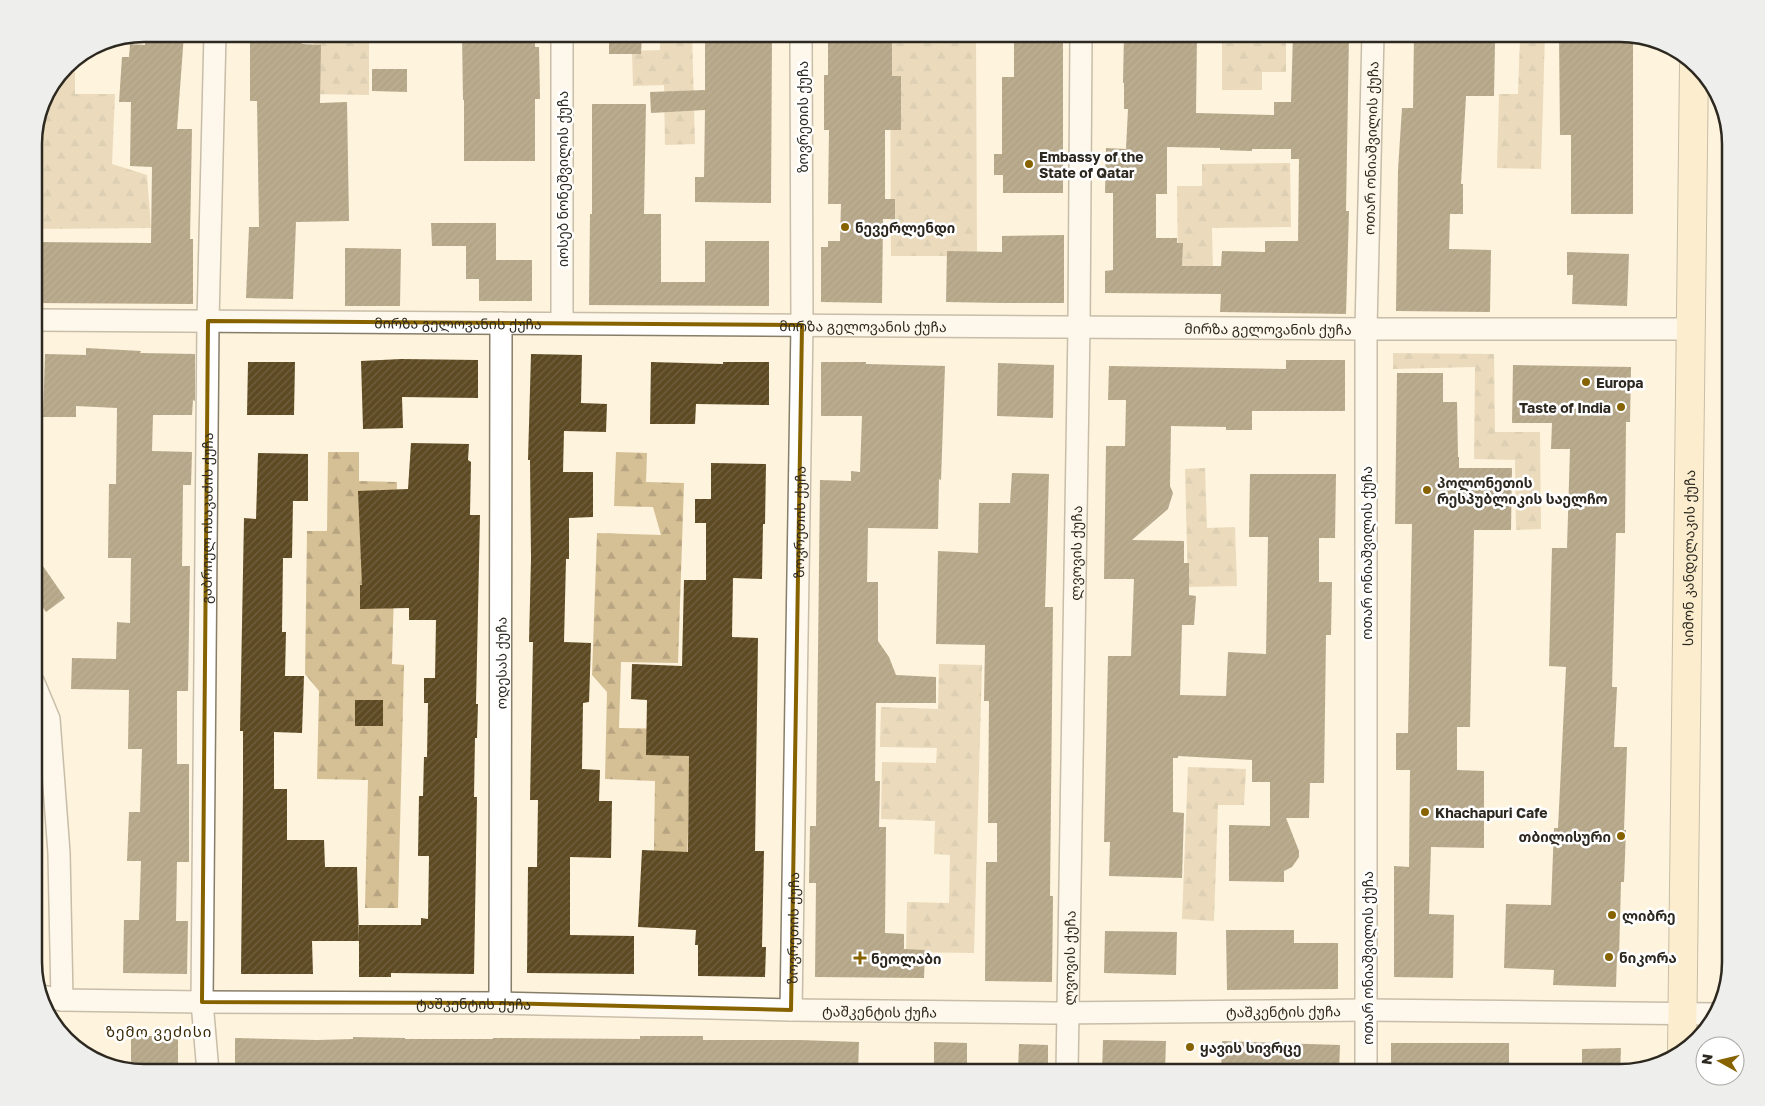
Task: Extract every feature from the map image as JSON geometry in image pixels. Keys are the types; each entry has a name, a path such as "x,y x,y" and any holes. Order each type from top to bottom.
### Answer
{"main road":[{"name":"სიმონ კანდელაკის ქუჩა","path":"1682,1042 1694,73"}],"street":[{"name":"ლვოვის ქუჩა","path":"1067,1064 1081,42"},
{"name":"ოთარ ონიაშვილის ქუჩა","path":"1366,1064 1366,329 1373,42"},
{"name":"გაბრიელ ისაკაძის ქუჩა","path":"207,1064 202,1002 208,321 215,43"},
{"name":"იოსებ ნონეშვილის ქუჩა","path":"562,43 562,323"},
{"name":"ზოვრეთის ქუჩა","path":"792,1010 802,325 802,43"},
{"name":"მირზა გელოვანის ქუჩა","path":"43,320 1366,329 1691,329"},
{"name":"ოდესას ქუჩა","path":"500,1003 501,323"},
{"path":"43,705 49,719 59,853 52,998"},
{"name":"ტაშკენტის ქუჩა","path":"52,998 202,1002 500,1003 792,1010 1067,1013 1367,1010 1708,1014"}],"highlighted area":[{"path":"208,321 802,325 791,1010 500,1003 202,1002"}],"green space":[{"path":"890,42 976,42 977,256 891,256"},
{"path":"1222,42 1286,42 1286,72 1262,72 1262,90 1222,90"},
{"path":"1520,42 1545,42 1541,169 1497,168 1499,94 1518,94"},
{"path":"314,43 369,43 369,95 313,94"},
{"path":"660,43 692,43 695,144 665,145 664,85 633,86 632,51 660,50"},
{"path":"75,70 75,94 115,94 112,164 147,175 151,228 43,229 43,131 53,99"},
{"path":"1290,163 1291,227 1212,228 1213,274 1178,274 1177,186 1202,186 1202,164"},
{"path":"1393,353 1494,354 1495,432 1540,432 1541,529 1516,530 1515,460 1474,459 1475,367 1393,369"},
{"path":"328,452 359,452 359,481 397,482 392,664 404,665 398,908 365,908 368,780 317,779 319,691 305,674 307,531 327,531"},
{"path":"616,452 647,453 646,482 684,483 678,663 621,662 619,728 674,729 690,749 686,909 653,909 655,781 605,779 607,692 592,675 597,533 661,535 653,507 614,506"},
{"path":"1205,468 1207,528 1235,527 1237,586 1188,587 1185,469"},
{"path":"939,664 982,665 974,953 906,952 907,902 949,903 950,855 934,854 935,821 881,819 882,762 936,763 937,748 880,747 881,707 938,709"},
{"path":"1188,767 1246,769 1244,805 1218,805 1214,921 1182,919"}],"building":[{"path":"892,42 892,76 901,76 901,130 885,130 885,199 895,199 895,219 883,219 882,303 821,302 821,247 828,247 828,241 840,241 841,204 828,204 829,130 824,130 824,75 828,75 828,43"},
{"path":"1014,42 1063,42 1063,193 1003,193 1003,175 994,175 994,154 1002,154 1002,77 1014,77"},
{"path":"1124,42 1197,42 1196,113 1274,115 1274,102 1291,102 1293,42 1349,42 1346,211 1349,211 1346,314 1220,312 1221,294 1105,293 1105,271 1113,270 1113,193 1105,193 1106,148 1126,149 1128,109 1124,109","holes":["1167,147 1220,148 1220,150 1291,149 1291,159 1299,159 1298,241 1265,241 1265,252 1222,251 1221,266 1182,266 1183,243 1177,243 1177,238 1156,238 1156,194 1167,194"]},
{"path":"1414,42 1495,43 1494,96 1466,96 1461,184 1463,184 1463,214 1450,214 1449,249 1491,250 1490,312 1396,311 1398,170 1402,108 1413,108"},
{"path":"1559,42 1633,43 1633,214 1571,214 1571,135 1560,135"},
{"path":"145,43 183,43 177,129 192,129 190,239 193,239 193,304 43,303 43,242 151,243 152,167 130,166 131,102 119,102 122,57 129,57 130,44 145,45"},
{"path":"250,43 302,43 321,45 320,103 347,102 349,221 296,222 293,299 246,298 249,227 259,227 257,101 250,101"},
{"path":"462,43 535,43 535,47 539,47 540,99 535,99 535,161 464,161"},
{"path":"609,43 642,43 641,54 609,54"},
{"path":"705,43 772,43 771,203 695,202 695,177 704,177 705,110 651,113 650,92 705,90"},
{"path":"372,69 407,69 407,92 372,91"},
{"path":"592,104 646,104 644,214 661,214 661,282 705,282 705,241 769,241 769,306 589,305 590,214 592,214"},
{"path":"431,223 496,223 496,260 532,260 532,301 479,301 479,279 466,279 466,246 432,246"},
{"path":"1064,235 1064,303 946,302 947,251 1002,252 1002,236"},
{"path":"345,248 401,249 400,306 345,306"},
{"path":"1567,252 1629,254 1627,306 1572,304 1573,275 1567,275"},
{"path":"86,348 141,351 140,353 195,354 195,401 193,400 192,415 153,415 152,451 192,452 191,485 183,485 182,566 190,566 188,691 177,691 177,764 189,764 189,862 177,862 176,921 188,921 187,974 123,973 124,920 139,920 141,861 127,861 129,812 140,812 142,749 128,749 129,690 71,689 72,658 116,659 117,622 130,623 131,558 108,558 109,484 116,484 117,408 76,406 76,417 43,417 45,354 86,355"},
{"path":"531,354 582,355 581,403 607,404 606,432 564,431 563,472 593,472 593,517 569,518 569,559 566,559 564,642 591,643 589,702 583,703 582,769 600,770 599,801 612,801 611,858 570,857 570,935 634,936 634,974 527,973 528,867 537,867 538,800 530,800 533,642 529,642 531,559 530,460 528,460"},
{"path":"401,359 478,360 478,398 402,397 403,428 363,429 361,361"},
{"path":"1286,360 1345,360 1345,411 1252,411 1252,430 1226,430 1226,427 1171,426 1170,486 1173,493 1168,509 1132,540 1184,541 1184,563 1189,563 1189,595 1196,596 1194,625 1182,625 1180,695 1226,696 1228,652 1266,654 1268,537 1249,537 1250,474 1336,474 1335,538 1319,538 1319,582 1332,582 1331,635 1326,635 1324,783 1310,783 1309,818 1286,818 1299,851 1299,857 1292,867 1284,871 1284,882 1229,881 1229,825 1270,826 1270,782 1252,782 1252,760 1178,756 1178,758 1173,758 1173,812 1184,813 1182,878 1109,876 1110,842 1104,842 1108,656 1131,656 1134,579 1104,579 1106,446 1125,446 1126,400 1108,400 1109,366 1286,369"},
{"path":"248,362 295,362 294,415 247,415"},
{"path":"651,362 723,364 723,362 769,362 769,405 696,404 695,424 650,424"},
{"path":"821,362 945,366 938,529 868,528 867,582 878,582 878,641 889,657 896,675 936,677 936,703 876,703 875,781 880,781 879,827 886,827 885,933 904,934 904,949 925,950 924,978 815,977 816,883 809,883 810,826 816,826 820,480 851,481 851,471 860,472 862,416 821,416"},
{"path":"998,363 1054,365 1053,418 997,416"},
{"path":"1513,365 1631,367 1630,422 1626,422 1625,533 1616,533 1612,687 1617,687 1614,747 1627,747 1624,882 1621,882 1619,957 1617,957 1616,987 1553,985 1554,970 1504,968 1506,904 1551,905 1554,828 1558,828 1566,667 1549,666 1552,548 1567,548 1570,449 1551,449 1552,423 1512,423"},
{"path":"1397,373 1443,373 1443,402 1457,402 1459,468 1512,468 1511,530 1474,530 1470,727 1457,727 1457,770 1484,771 1484,848 1431,847 1429,914 1454,915 1453,978 1394,977 1394,866 1409,867 1410,770 1396,770 1396,733 1408,733 1412,524 1395,524"},
{"path":"411,443 469,444 468,460 471,462 470,515 480,515 476,704 478,704 477,738 475,738 474,797 477,797 474,974 391,973 391,977 359,977 359,925 421,925 421,918 428,919 429,856 418,856 419,796 423,796 424,757 427,757 428,703 424,703 424,678 435,678 436,620 409,620 409,608 360,609 360,585 362,585 358,491 408,489"},
{"path":"258,453 308,454 308,501 293,501 292,558 283,558 282,632 286,632 285,676 304,676 302,733 274,732 274,789 287,789 287,840 324,840 325,867 357,867 359,941 312,941 313,974 241,974 243,731 240,731 244,518 256,519"},
{"path":"711,463 766,464 762,579 733,578 732,637 758,638 755,851 764,851 762,947 766,947 765,977 698,976 698,945 695,945 696,930 638,927 642,850 688,852 689,756 646,755 647,700 631,699 632,664 682,666 684,580 706,580 706,523 695,523 695,499 711,499"},
{"path":"1012,473 1049,474 1045,607 1053,607 1050,896 1053,896 1052,982 985,981 986,862 997,862 997,823 988,823 989,701 984,701 985,645 936,644 938,551 978,553 979,503 1010,503"},
{"path":"43,566 65,598 46,612 43,608"},
{"path":"355,700 383,700 383,726 355,726"},
{"path":"1226,930 1294,930 1294,943 1338,943 1338,989 1227,990"},
{"path":"1105,931 1177,932 1176,975 1104,973"},
{"path":"131,1036 178,1036 178,1064 131,1063"},
{"path":"640,1036 703,1036 703,1040 859,1042 858,1064 235,1064 235,1038 317,1040 353,1039 353,1037 405,1039 640,1039"},
{"path":"1103,1040 1166,1041 1165,1064 1102,1064"},
{"path":"1222,1041 1340,1045 1339,1064 1221,1064"},
{"path":"934,1042 967,1043 967,1064 934,1064"},
{"path":"1391,1043 1509,1043 1509,1064 1391,1064"},
{"path":"1019,1044 1048,1045 1048,1064 1018,1064"},
{"path":"1621,1048 1620,1064 1582,1064 1582,1049"}],"place":[{"name":"Embassy of the State of Qatar","path":"1029,164"},
{"name":"ნევერლენდი","path":"845,227"},
{"name":"Europa","path":"1586,382"},
{"name":"Taste of India","path":"1621,407"},
{"name":"პოლონეთის რესპუბლიკის საელჩო","path":"1427,490"},
{"name":"Khachapuri Cafe","path":"1425,812"},
{"name":"თბილისური","path":"1621,836"},
{"name":"ლიბრე","path":"1612,915"},
{"name":"ნიკორა","path":"1609,957"},
{"name":"ნეოლაბი","path":"860,958"},
{"name":"ყავის სივრცე","path":"1190,1047"}],"district":[{"name":"ზემო ვეძისი","path":"159,1031"}]}
